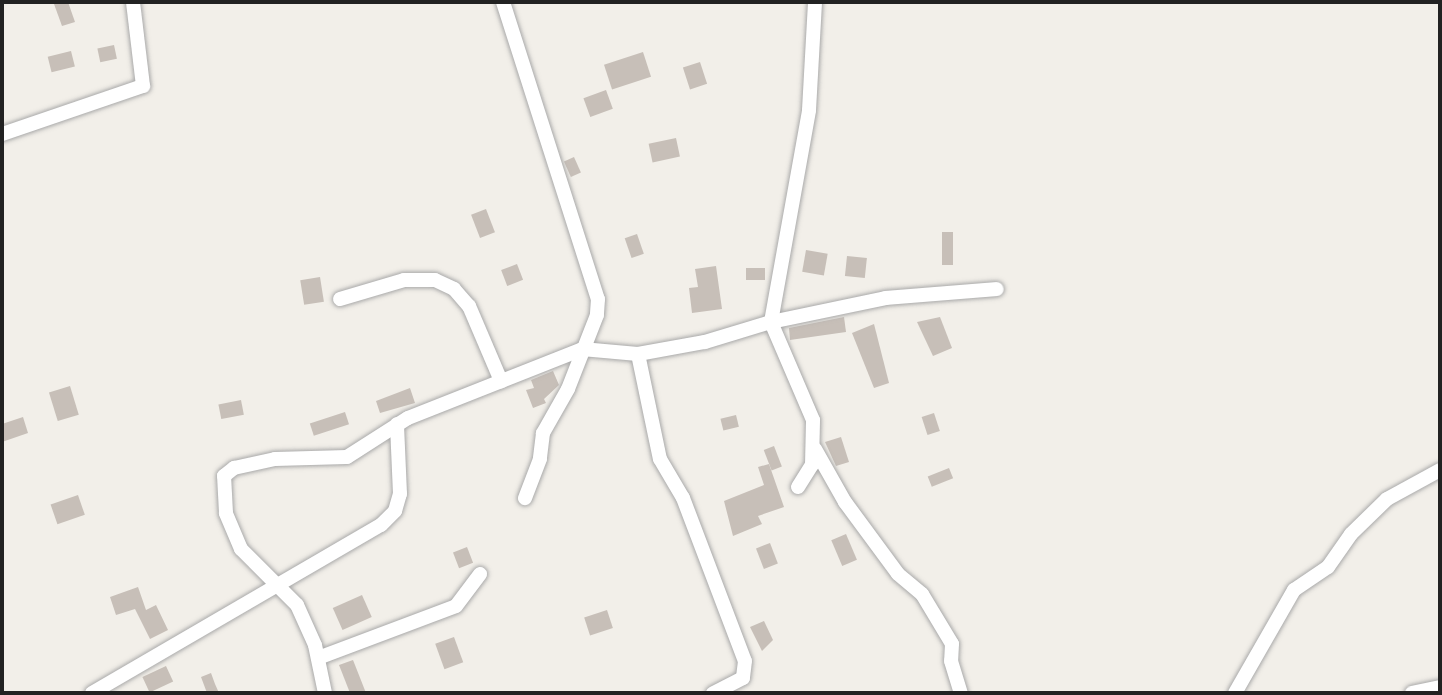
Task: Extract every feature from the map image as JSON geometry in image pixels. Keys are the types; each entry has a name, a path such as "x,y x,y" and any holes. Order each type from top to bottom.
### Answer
{"street":[{"path":"2,134 143,86 133,2"},
{"path":"503,2 598,299 597,315 568,389 543,433 540,459 525,498"},
{"path":"798,487 812,465 813,420 771,322 809,110 815,2"},
{"path":"340,299 404,280 435,280 454,289 469,306 501,381"},
{"path":"325,693 318,658 297,605 275,589 241,549 226,513 224,476 234,468 275,459 347,457 397,424 582,349 638,354 705,342 771,322 886,298 997,289"},
{"path":"638,354 660,459 683,498 745,661 743,678 713,693"},
{"path":"92,693 275,589 395,511 400,494 397,424"},
{"path":"813,445 845,502 898,574 922,594 952,644 961,693"},
{"path":"1235,693 1294,590 1328,567 1351,534 1387,499 1440,470"},
{"path":"318,658 456,606 480,574"},
{"path":"1412,693 1440,687"}],"building":[{"path":"68,2 75,22 62,26 54,4"},
{"path":"114,45 117,59 100,62 97,49"},
{"path":"71,51 75,67 52,72 48,57"},
{"path":"643,52 651,77 612,89 604,65"},
{"path":"700,62 707,84 690,89 683,68"},
{"path":"606,90 613,109 590,117 583,98"},
{"path":"676,138 680,157 653,162 649,144"},
{"path":"574,157 581,173 571,177 564,161"},
{"path":"486,209 495,232 480,238 471,215"},
{"path":"942,232 953,232 953,265 942,265"},
{"path":"637,234 644,254 632,258 625,238"},
{"path":"806,250 828,254 824,275 802,272"},
{"path":"847,256 867,258 865,278 845,276"},
{"path":"517,264 523,280 507,286 501,270"},
{"path":"716,266 722,309 692,313 689,288 698,287 695,269"},
{"path":"746,268 765,268 765,280 746,280"},
{"path":"320,277 324,302 304,305 300,280"},
{"path":"844,317 846,332 790,340 789,328"},
{"path":"940,317 952,348 933,356 917,322"},
{"path":"874,324 889,383 874,388 852,333"},
{"path":"553,371 559,385 544,399 546,403 533,408 526,390 534,388 531,380"},
{"path":"70,386 79,415 58,421 49,392"},
{"path":"410,388 415,403 380,413 376,401"},
{"path":"241,400 244,415 221,419 218,404"},
{"path":"345,412 349,424 314,436 310,423"},
{"path":"934,413 940,431 928,435 922,417"},
{"path":"736,415 739,427 723,431 720,419"},
{"path":"23,417 28,433 2,442 2,424"},
{"path":"841,437 849,462 836,466 825,442"},
{"path":"774,446 782,467 772,470 764,450"},
{"path":"769,464 784,507 758,516 762,524 733,536 724,501 764,485 758,467"},
{"path":"949,468 953,478 932,487 928,477"},
{"path":"78,495 85,515 57,524 51,504"},
{"path":"846,534 857,560 842,566 831,540"},
{"path":"770,543 778,564 764,569 756,548"},
{"path":"467,547 473,563 459,568 453,552"},
{"path":"138,587 146,610 156,605 168,630 150,639 135,609 116,615 110,597"},
{"path":"362,595 372,617 343,630 333,608"},
{"path":"607,610 613,628 590,635 584,617"},
{"path":"764,621 773,640 762,651 750,627"},
{"path":"454,637 463,662 444,669 435,644"},
{"path":"353,660 366,693 350,693 339,665"},
{"path":"166,666 173,681 150,692 142,677"},
{"path":"211,673 219,693 207,693 201,677"}]}
